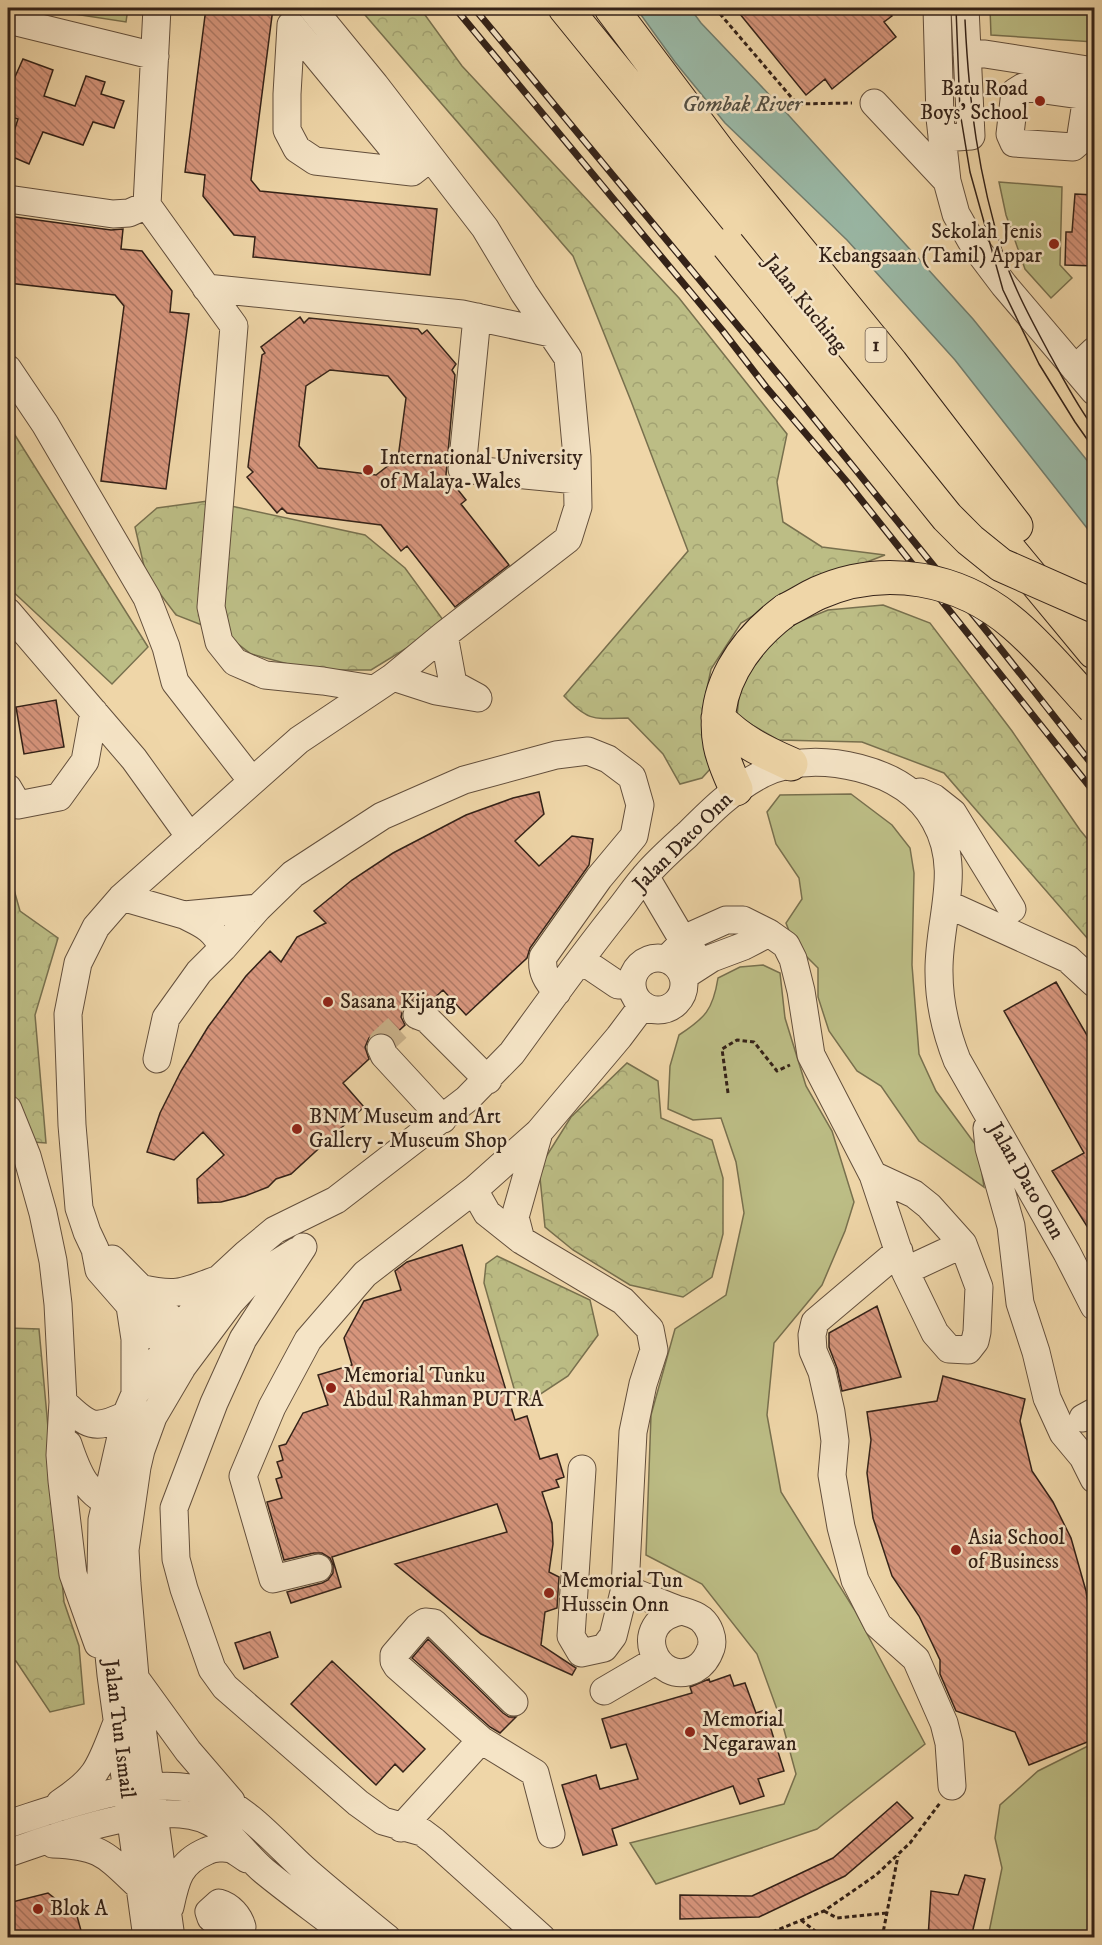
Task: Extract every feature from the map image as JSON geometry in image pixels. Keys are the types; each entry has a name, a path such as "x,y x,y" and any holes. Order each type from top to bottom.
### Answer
{"highway":[{"path":"563,8 567,34 673,178 947,517 970,540 1001,565 1095,606"},
{"name":"Jalan Kuching","path":"563,8 943,473 1095,652"},
{"name":"Jalan Kuching","path":"611,8 719,152 891,363 1015,524 1095,619"},
{"path":"736,789 720,746 718,718 721,697 735,665 761,631 786,610 819,592 857,581 884,577 908,577 967,593 1015,626 1095,708"},
{"path":"718,718 736,736 791,764"}],"street":[{"path":"157,8 147,206 234,326 211,607 219,642 235,662 265,675 323,681 383,683 478,698 453,684 444,635"},
{"path":"312,8 375,85 421,165"},
{"path":"937,8 942,138 947,181 956,214 974,244 1004,285 1085,360 1095,391"},
{"path":"942,138 971,136 965,8"},
{"path":"8,20 155,56"},
{"path":"182,1347 135,1296 99,1270 95,1249 79,1208 72,1125 68,1014 78,963 96,927 122,897 299,740 383,683 568,539 578,507 568,357 485,228 421,165 291,25 287,130 297,149 315,161 421,165"},
{"path":"967,54 985,54 1092,87"},
{"path":"874,103 947,181"},
{"path":"8,200 113,214 129,213 147,206"},
{"path":"206,288 477,317 551,333"},
{"path":"477,317 462,469 577,480"},
{"path":"8,369 45,424 147,598 166,646 175,682 252,781"},
{"path":"8,612 134,759 190,837"},
{"path":"323,681 331,719"},
{"path":"8,788 18,805 59,797 85,761 94,712"},
{"path":"156,1059 166,1018 199,972 292,874 382,816 464,780 556,756 588,751 608,759 632,777 640,805 634,836 599,878 543,957 542,966 546,980 556,992"},
{"name":"Jalan Dato Onn","path":"182,1347 219,1279 246,1254 275,1230 336,1200 443,1119 488,1080 512,1053 645,876 717,805 736,789 763,774 791,764 821,761 876,772 900,784 919,799 935,821 944,843 949,865 950,889 939,972 946,1032 957,1060 1095,1306"},
{"path":"900,784 934,798 953,813 1012,909"},
{"path":"645,876 684,960"},
{"path":"599,878 627,900"},
{"path":"122,897 184,915 204,925 215,933 223,948"},
{"path":"947,904 1068,959 1095,983"},
{"path":"184,915 258,908"},
{"path":"580,960 637,995 653,1010 662,1010 670,1007 682,994 685,985 684,960 688,937 726,920 743,920 769,933 786,945 793,959 801,991 811,1055 873,1175 902,1261 935,1333 949,1349 968,1350 975,1341 977,1332 979,1287 963,1244 929,1206 914,1194 873,1175"},
{"path":"318,1568 273,1579 243,1476 272,1407 308,1340 365,1274 474,1190 539,1132 620,1037 637,995 633,975 643,962 659,957 684,960"},
{"path":"417,1014 427,1019 488,1080"},
{"path":"381,1048 443,1119"},
{"path":"8,1109 27,1156 43,1213 53,1261 58,1304 63,1415 60,1455 64,1495 73,1574 92,1628 123,1676 240,1810 334,1896 387,1938"},
{"path":"986,1112 989,1148 1011,1226 1020,1303 1036,1352 1047,1398 1063,1433 1083,1457 1095,1479"},
{"path":"521,1240 515,1217 539,1132"},
{"path":"474,1190 487,1213 521,1240 623,1301 650,1329 654,1350 633,1432 625,1588 613,1636 604,1648 581,1653 571,1636 582,1468"},
{"name":"Jalan Dato Onn","path":"182,1347 230,1303 252,1279 303,1247 336,1200"},
{"path":"952,1786 945,1723 916,1659 878,1625 855,1580 841,1527 832,1475 835,1441 831,1412 822,1372 813,1351 812,1335 815,1322 902,1261 963,1244"},
{"path":"303,1247 243,1339 214,1403 174,1508 176,1559 184,1589 213,1669 225,1687 358,1803 383,1821 401,1828 422,1832 434,1841 542,1938"},
{"path":"135,1296 178,1293 219,1279"},
{"path":"63,1415 81,1419 90,1424 103,1425 130,1404 135,1339 135,1296"},
{"name":"Jalan Tun Ismail","path":"138,1789 117,1721 123,1676 125,1550 116,1514 130,1404 182,1347"},
{"name":"Jalan Tun Ismail","path":"116,1514 182,1347"},
{"path":"63,1415 80,1477 87,1487 116,1514"},
{"path":"64,1495 74,1509 85,1516 116,1514"},
{"path":"625,1588 694,1614 704,1621 710,1631 712,1644 709,1656 701,1665 690,1671 678,1672 666,1668 657,1660 651,1650 651,1639 654,1628 661,1619 670,1613 682,1611"},
{"path":"514,1702 434,1623 425,1622 418,1627 394,1655 397,1666 481,1740 535,1773 551,1834"},
{"path":"604,1691 657,1660"},
{"name":"Jalan Tun Ismail","path":"123,1676 142,1816 170,1927"},
{"path":"46,1812 81,1789 96,1773 117,1721"},
{"path":"401,1828 481,1740"},
{"path":"8,1824 138,1789 175,1787 211,1794 240,1810"},
{"path":"8,1853 102,1823 142,1816 186,1815 210,1822 263,1870"},
{"name":"Jalan Tun Ismail","path":"142,1816 139,1886 147,1938"},
{"path":"38,1843 80,1845 93,1848 104,1854 139,1886"},
{"path":"170,1927 176,1881 184,1866 197,1855 213,1849 230,1849 263,1870 351,1938"}],"path":[{"path":"715,8 797,104 874,103"},
{"path":"728,1093 722,1049 737,1040 754,1042 777,1071 811,1055"},
{"path":"751,1938 824,1911 876,1875 910,1843 952,1786"},
{"path":"882,1938 898,1855"},
{"path":"824,1911 837,1918 887,1913"},
{"path":"801,1920 824,1938"}],"green space":[{"path":"35,8 128,8 126,22"},
{"path":"359,8 420,8 462,66 679,298 787,434 777,482 783,522 822,547 885,555 799,588 741,623 711,669 705,698 712,767 702,778 680,784 663,754 628,718 607,719 586,715 564,696 688,551 573,256"},
{"path":"990,8 1094,8 1094,42 991,35"},
{"path":"999,182 1062,187 1060,265 1072,278 1051,298 1025,269 1006,215"},
{"path":"8,424 148,647 112,684 8,587"},
{"path":"208,501 365,535 405,568 446,624 371,670 310,670 251,654 225,634 176,615 146,575 135,527 157,508"},
{"path":"883,605 930,623 1012,731 1094,847 1094,946 944,773 862,742 778,740 737,716 741,676 786,627 828,610"},
{"path":"851,794 892,825 910,848 914,873 912,965 919,1054 936,1091 978,1148 984,1187 919,1141 881,1086 857,1071 829,1031 818,997 818,968 794,944 786,923 802,899 799,878 776,844 767,812 780,795"},
{"path":"8,875 20,911 58,938 35,1015 46,1143 33,1142 8,1092"},
{"path":"763,965 780,973 785,1018 806,1086 832,1131 854,1202 845,1231 822,1285 774,1343 767,1415 781,1492 854,1609 925,1744 817,1829 656,1884 630,1843 784,1804 796,1774 783,1726 757,1654 702,1584 646,1555 651,1415 675,1329 726,1295 744,1213 736,1162 721,1118 693,1120 668,1109 670,1066 679,1035 706,1012 713,998 718,978 740,967"},
{"path":"627,1063 658,1081 661,1118 712,1140 723,1178 723,1234 712,1277 683,1297 630,1285 573,1250 545,1227 539,1168 571,1117"},
{"path":"497,1256 590,1300 598,1335 568,1376 533,1399 517,1399 484,1283 486,1264"},
{"path":"8,1328 39,1329 64,1602 79,1646 84,1704 50,1712 16,1661 8,1661"},
{"path":"1094,1743 1094,1937 988,1937 1002,1868 995,1838 1000,1805 1038,1771"}],"water":[{"name":"Gombak River","path":"636,8 690,8 701,23 782,108 973,319 1094,469 1094,537 955,360 847,240 725,123 675,62"}],"building":[{"path":"206,8 273,8 251,180 260,191 437,209 430,275 253,257 255,237 234,235 203,196 205,175 185,172"},
{"path":"735,8 884,8 892,16 884,22 896,37 832,89 825,79 806,95"},
{"path":"23,59 53,70 44,96 75,106 86,76 105,82 101,94 124,101 114,128 93,122 83,145 43,132 29,164 8,155 18,119 8,116 8,76 14,79"},
{"path":"1075,194 1095,195 1095,266 1065,265 1066,232 1072,232"},
{"path":"8,216 111,230 123,229 121,249 142,251 172,291 170,312 189,314 166,489 101,481 124,306 115,295 8,283"},
{"path":"300,317 304,323 309,318 418,329 422,334 427,330 456,364 452,370 455,375 446,475 466,500 461,504 509,565 455,607 407,546 401,551 381,525 287,513 282,508 277,513 247,477 253,472 248,467 262,355 265,353 261,347","holes":["330,370 388,376 406,398 398,458 376,475 318,468 299,446 306,386"]},
{"path":"56,700 64,747 24,754 16,707"},
{"name":"Sasana Kijang","path":"539,792 544,814 515,841 539,866 572,836 593,839 589,865 530,948 527,958 466,1015 443,990 429,1003 415,999 408,1002 401,1017 405,1025 392,1037 382,1032 375,1033 369,1038 365,1047 369,1059 343,1083 364,1107 291,1174 276,1179 268,1187 245,1196 221,1202 198,1203 197,1179 224,1155 203,1132 174,1160 147,1152 160,1113 181,1071 208,1027 246,976 270,951 281,962 297,937 326,923 314,911 352,880 393,853 466,815 513,798"},
{"path":"1056,982 1095,1049 1095,1239 1052,1171 1084,1153 1004,1011"},
{"path":"462,1245 515,1420 527,1416 540,1459 557,1454 564,1477 556,1480 559,1487 542,1492 552,1523 553,1544 549,1572 559,1577 557,1608 545,1612 541,1645 576,1668 572,1675 481,1634 395,1564 507,1532 497,1504 332,1557 341,1587 291,1603 287,1592 328,1580 333,1573 333,1565 330,1558 322,1553 284,1560 267,1502 282,1498 276,1479 282,1477 277,1462 283,1460 279,1446 286,1444 303,1413 328,1405 318,1375 352,1365 344,1338 364,1301 401,1290 395,1271 407,1262"},
{"path":"877,1306 901,1377 842,1391 829,1347 829,1333"},
{"path":"943,1376 1025,1399 1020,1421 1032,1471 1053,1502 1071,1538 1086,1591 1092,1633 1088,1665 1095,1704 1095,1739 1029,1765 1015,1732 956,1711 940,1674 940,1660 919,1616 892,1576 873,1518 867,1473 871,1440 867,1412 937,1401"},
{"path":"270,1632 278,1657 244,1669 235,1643"},
{"path":"428,1639 503,1713 509,1717 516,1717 500,1733 490,1727 412,1658"},
{"path":"332,1661 425,1749 403,1772 395,1764 376,1785 291,1704"},
{"path":"730,1675 734,1686 745,1683 756,1713 765,1710 784,1771 758,1779 764,1796 740,1804 733,1786 612,1829 617,1845 583,1855 562,1785 596,1775 600,1789 638,1779 626,1744 611,1748 602,1719 692,1693 690,1687 709,1679 710,1682"},
{"path":"897,1802 913,1818 845,1876 759,1917 680,1919 680,1895 752,1896 833,1858"},
{"path":"965,1875 985,1879 971,1938 928,1938 931,1891 958,1895"},
{"name":"Blok A","path":"48,1893 77,1916 83,1938 8,1938 8,1903"}],"tunnel":[{"path":"381,1048 382,1042 409,1017 417,1015"}],"tram line":[{"path":"956,8 960,112 970,172 1003,290 1039,364 1094,449"},
{"path":"965,20 976,138 987,196 1007,267 1036,329 1070,392 1094,428"}],"railway":[{"path":"455,8 722,330 766,387 847,482 1094,792"},
{"path":"474,8 782,379 1094,767"}],"place":[{"name":"Batu Road Boys' School","path":"1040,101"},
{"name":"Sekolah Jenis Kebangsaan (Tamil) Appar","path":"1054,244"},
{"name":"International University of Malaya-Wales","path":"368,470"},
{"name":"Sasana Kijang","path":"328,1002"},
{"name":"BNM Museum and Art Gallery - Museum Shop","path":"297,1129"},
{"name":"Memorial Tunku Abdul Rahman PUTRA","path":"331,1388"},
{"name":"Asia School of Business","path":"956,1550"},
{"name":"Memorial Tun Hussein Onn","path":"549,1593"},
{"name":"Memorial Negarawan","path":"690,1732"},
{"name":"Blok A","path":"38,1909"}]}
